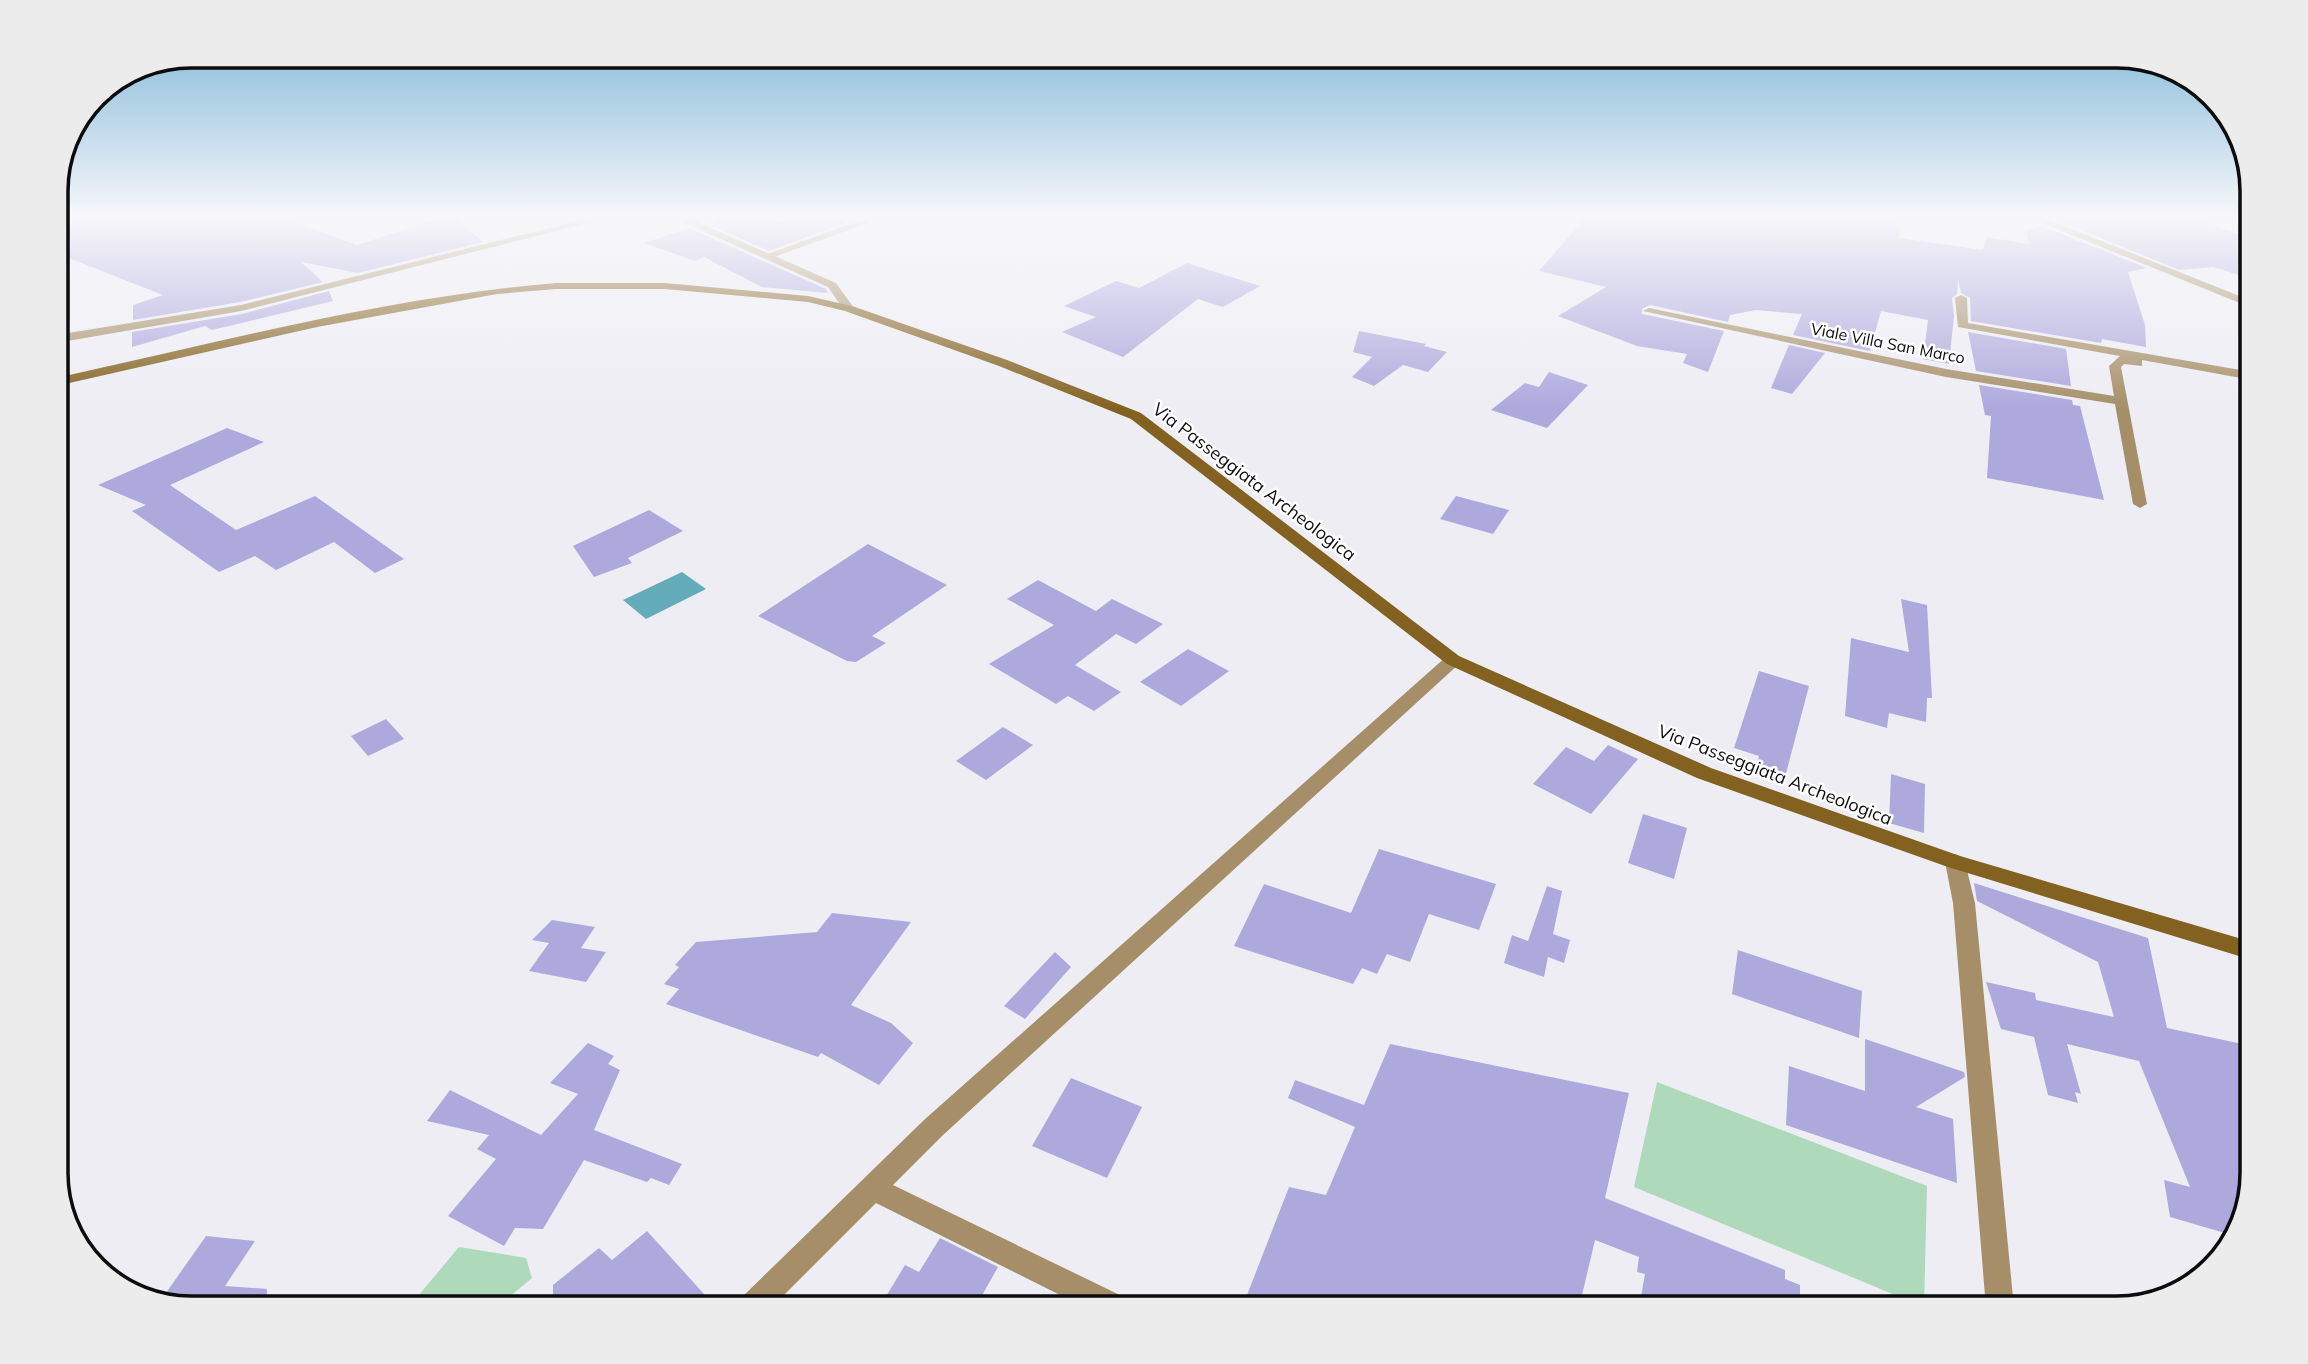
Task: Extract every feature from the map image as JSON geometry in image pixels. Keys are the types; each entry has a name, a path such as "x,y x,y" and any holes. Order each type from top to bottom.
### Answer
{"street":[{"path":"69,337 176,320 350,282"},
{"path":"824,282 832,285 848,308"},
{"path":"2194,282 2239,300"},
{"name":"Via Passeggiata Archeologica","path":"69,379 317,324 497,291 556,286 665,286 808,299 848,308 1003,363 1136,416 1453,660 1704,773 1955,862 2240,947"},
{"path":"1961,298 1962,325 2239,374"},
{"name":"Viale Villa San Marco","path":"1649,311 1945,373 2122,401"},
{"path":"2140,504 2115,366 2121,360 2239,380"},
{"path":"763,1296 933,1128 1453,660"},
{"path":"1955,862 1964,903 1999,1296"},
{"path":"873,1188 1092,1296"}],"green space":[{"path":"1657,1082 1927,1186 1924,1296 1897,1296 1634,1187"},
{"path":"459,1247 526,1258 532,1278 510,1296 418,1296"}],"water":[{"path":"682,572 706,589 646,619 623,600"}],"building":[{"path":"129,282 323,282 240,302 133,320 133,305 163,295"},
{"path":"752,282 810,282 826,289 828,293 762,287"},
{"path":"1115,282 1139,288 1151,282 1246,282 1260,286 1223,307 1198,299 1123,357 1062,332 1096,317 1064,306"},
{"path":"1584,282 1958,282 1957,294 1952,298 1954,316 1949,364 1923,359 1928,320 1881,311 1870,351 1793,335 1802,314 1756,310 1730,315 1728,322 1650,305 1642,309 1642,314 1724,331 1708,372 1683,363 1687,354 1637,346 1558,316 1606,287"},
{"path":"1958,282 2131,282 2145,325 2146,347 2102,339 2101,343 1971,321 1970,298 1961,293"},
{"path":"329,291 333,301 212,330 205,326 132,347 132,332 242,314"},
{"path":"1359,331 1426,344 1424,346 1447,352 1428,372 1403,365 1374,386 1352,377 1372,357 1353,352"},
{"path":"1968,332 2066,349 2071,386 1976,371"},
{"path":"1789,345 1825,353 1792,394 1771,388"},
{"path":"1549,372 1588,385 1547,428 1491,410 1525,383 1539,387"},
{"path":"1979,385 2072,400 2073,405 2080,406 2104,500 1987,478 1991,416 1985,415"},
{"path":"227,428 264,442 170,485 236,530 315,496 404,559 375,573 334,542 276,570 255,556 219,572 132,511 146,505 98,485"},
{"path":"1456,496 1509,510 1493,534 1440,519"},
{"path":"649,510 683,531 628,558 632,563 594,577 573,546"},
{"path":"868,544 947,585 872,636 886,643 856,662 847,661 758,616"},
{"path":"1038,580 1096,611 1112,599 1163,624 1136,644 1116,634 1075,665 1121,692 1094,711 1068,696 1056,704 989,664 1054,625 1007,599"},
{"path":"1901,599 1927,605 1932,698 1927,698 1926,722 1889,713 1887,728 1845,716 1851,638 1909,652"},
{"path":"1188,649 1229,671 1181,706 1140,682"},
{"path":"1759,671 1809,686 1784,781 1754,772 1759,756 1734,748"},
{"path":"386,719 404,739 368,756 351,736"},
{"path":"1003,727 1033,745 986,780 956,761"},
{"path":"1608,745 1638,759 1591,814 1533,784 1566,747 1594,761"},
{"path":"1891,774 1925,784 1924,833 1889,823"},
{"path":"1643,814 1687,828 1674,879 1628,863"},
{"path":"1379,849 1496,884 1479,930 1429,914 1410,962 1387,954 1377,974 1362,968 1353,984 1234,946 1264,884 1351,913"},
{"path":"1974,883 2148,938 2167,1028 2240,1043 2239,1189 2236,1205 2224,1233 2170,1217 2164,1180 2190,1187 2139,1061 2067,1044 2081,1094 2075,1092 2078,1103 2048,1095 2034,1037 2001,1029 1986,982 2035,993 2036,1000 2114,1017 2098,962 1977,901"},
{"path":"1547,886 1562,891 1553,934 1570,940 1564,963 1548,957 1544,977 1504,963 1512,935 1528,941"},
{"path":"832,913 911,922 851,1005 891,1023 913,1043 879,1085 821,1053 818,1057 666,1004 679,989 664,984 679,967 675,965 696,942 817,932"},
{"path":"552,920 595,927 581,948 606,952 586,982 529,971 549,943 532,940"},
{"path":"1738,950 1862,991 1859,1038 1732,994"},
{"path":"1055,952 1071,967 1025,1019 1004,1006"},
{"path":"1865,1039 1964,1072 1965,1077 1916,1107 1953,1119 1957,1183 1786,1125 1789,1066 1865,1091"},
{"path":"588,1043 614,1056 608,1064 620,1070 594,1130 682,1164 669,1185 651,1178 647,1182 584,1160 543,1229 515,1228 504,1246 448,1216 496,1159 477,1149 489,1135 427,1121 450,1090 541,1135 578,1094 550,1083"},
{"path":"1390,1044 1629,1093 1605,1198 1785,1270 1785,1279 1800,1285 1800,1296 1641,1296 1645,1274 1637,1272 1639,1257 1595,1240 1582,1296 1247,1296 1289,1187 1326,1195 1355,1127 1288,1098 1295,1080 1364,1105"},
{"path":"1071,1078 1142,1107 1107,1178 1032,1146"},
{"path":"647,1231 704,1294 553,1295 553,1285 599,1248 612,1260"},
{"path":"206,1236 255,1241 225,1286 267,1289 267,1296 166,1293"},
{"path":"940,1238 998,1267 982,1296 886,1296 905,1265 919,1272"}]}
